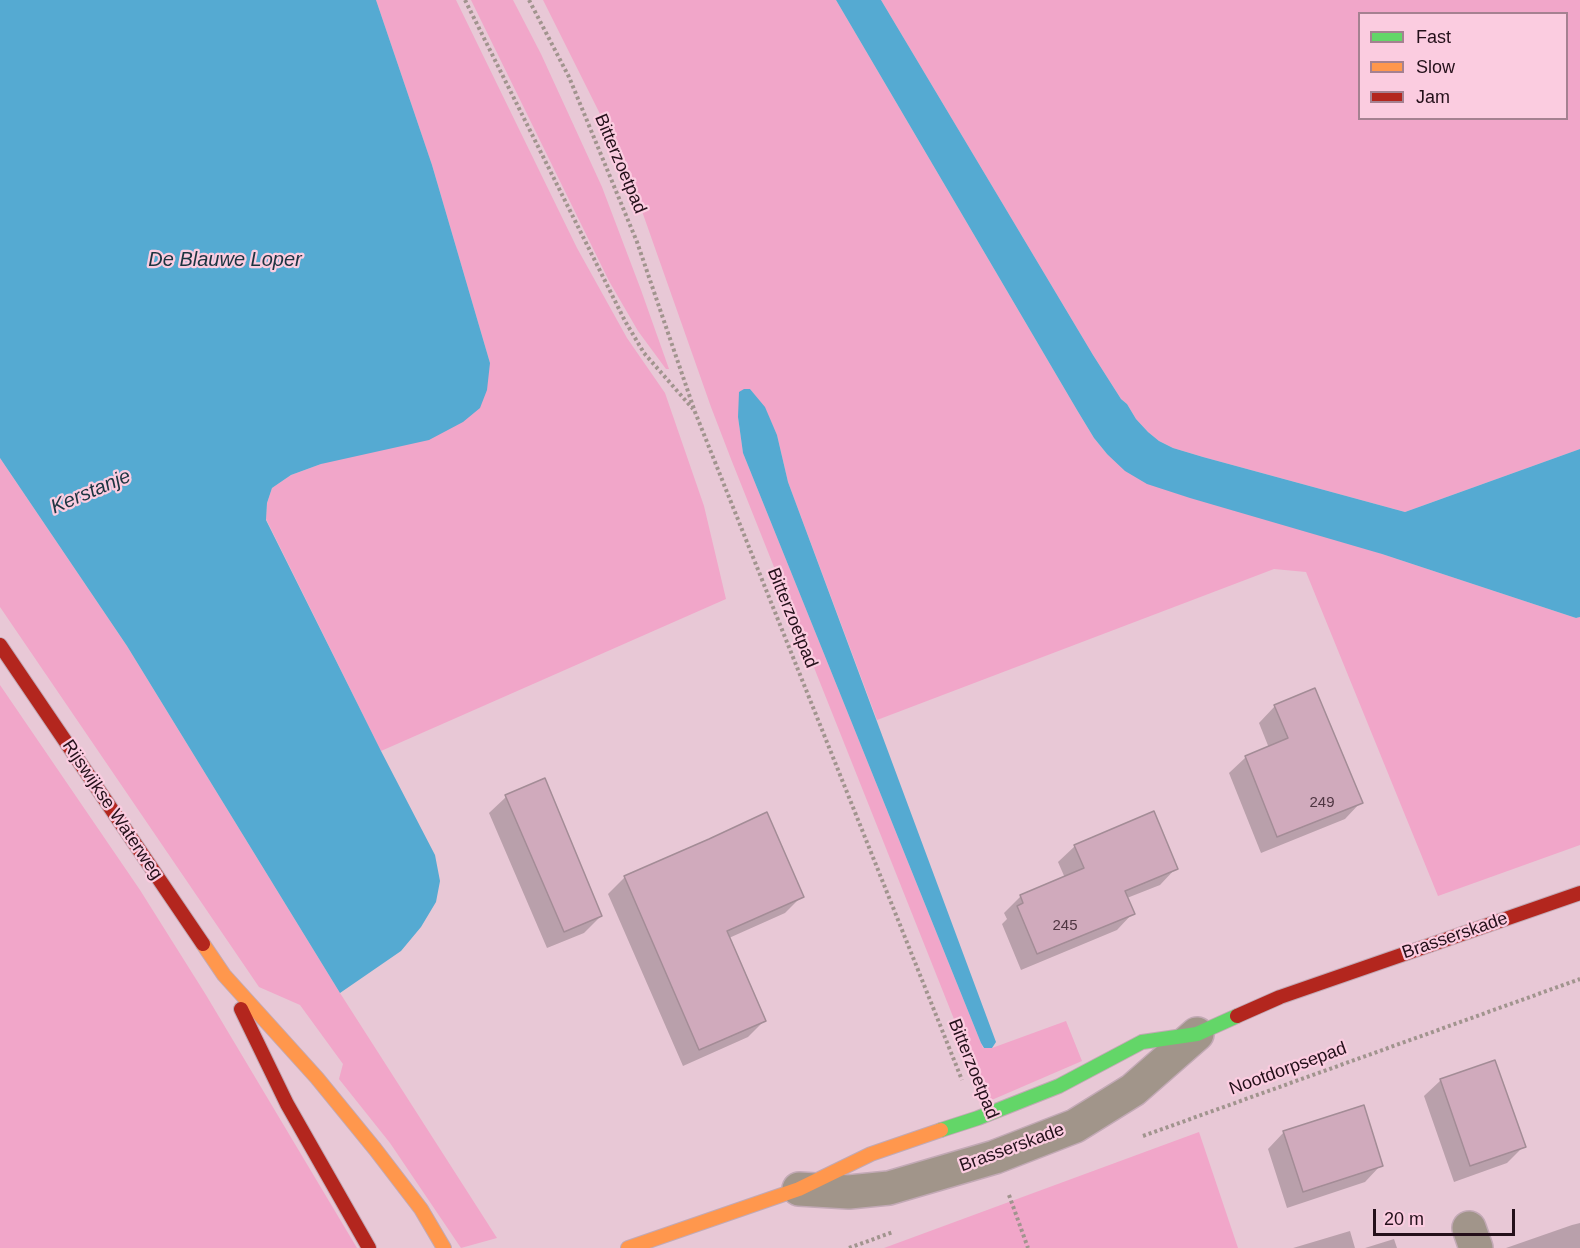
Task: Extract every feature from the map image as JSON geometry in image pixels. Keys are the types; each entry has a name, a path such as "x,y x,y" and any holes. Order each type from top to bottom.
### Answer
{"main road":[{"name":"Rijswijkse Waterweg","path":"0,645 224,975 317,1078 375,1149 421,1209 444,1248"},
{"name":"Brasserskade","path":"628,1248 799,1189 871,1154 978,1118 1059,1086 1142,1042 1197,1034 1280,997 1580,893"},
{"name":"Rijswijkse Waterweg","path":"224,975 287,1104 369,1248"}],"street":[{"name":"Brasserskade","path":"799,1189 849,1192 889,1188 995,1157 1075,1126 1133,1090 1197,1034"}],"path":[{"path":"465,0 625,321 644,353 695,412"},
{"name":"Bitterzoetpad","path":"529,0 569,77 637,242 695,412 978,1118"},
{"name":"Nootdorpsepad","path":"1141,1136 1580,979"},
{"path":"995,1157 1028,1248"}],"shaded area":[{"path":"376,0 456,0 577,248 627,338 665,393 704,506 726,599 381,751 266,519 267,503 272,488 291,475 321,464 490,363 432,165"},
{"path":"471,0 513,0 541,54 602,187 669,369 666,369 638,331 609,281"},
{"path":"543,0 836,0 1077,410 1107,454 1382,554 1576,618 1580,617 1580,845 1438,896 1306,572 1274,569 877,720 788,482 777,435 764,407 750,389 738,417 743,453 983,1048 992,1048 1066,1021 1082,1061 987,1102 731,459 643,214 612,138"},
{"path":"881,0 1580,0 1580,449 1405,512 1173,448 1148,432 1121,399"},
{"path":"0,458 127,646 340,993 497,1238 461,1248 390,1143 339,1079 343,1064 300,1005 259,987 0,607"},
{"path":"0,685 140,890 206,995 357,1248 0,1248"},
{"path":"1199,1132 1238,1248 884,1248"}],"water":[{"name":"De Blauwe Loper","path":"0,0 376,0 432,165 490,363 487,390 480,408 463,422 429,440 321,464 291,475 272,488 267,503 266,520 435,855 440,881 436,902 421,927 401,951 340,993 127,646 0,458"},
{"path":"836,0 881,0 1093,355 1121,399 1148,432 1173,448 1405,512 1580,449 1580,617 1576,618 1382,554 1190,498 1147,484 1125,471 1094,438"},
{"path":"750,389 765,407 777,435 788,482 996,1042 992,1048 984,1048 981,1043 743,453 738,417 739,392"}],"building":[{"path":"1315,688 1363,803 1277,837 1245,756 1288,738 1274,705"},
{"path":"545,778 602,916 564,932 505,795"},
{"path":"1154,811 1178,869 1125,891 1135,914 1037,954 1017,906 1023,903 1020,895 1084,868 1074,845"},
{"path":"767,812 804,897 727,931 766,1021 699,1050 624,876"},
{"path":"1495,1060 1526,1147 1470,1166 1440,1079"},
{"path":"1364,1105 1383,1166 1303,1192 1283,1131"}],"traffic: fast":[{"path":"941,1130 1059,1086 1142,1042 1197,1034 1237,1016"}],"traffic: slow":[{"path":"203,944 224,975 317,1078 375,1149 421,1209 444,1248"},
{"path":"628,1248 799,1189 871,1154 941,1130"}],"traffic: jam":[{"path":"0,645 203,944"},
{"path":"1237,1016 1280,997 1580,893"},
{"path":"241,1009 287,1104 369,1248"}],"water label":[{"name":"Kerstanje","path":"91,492"}]}
